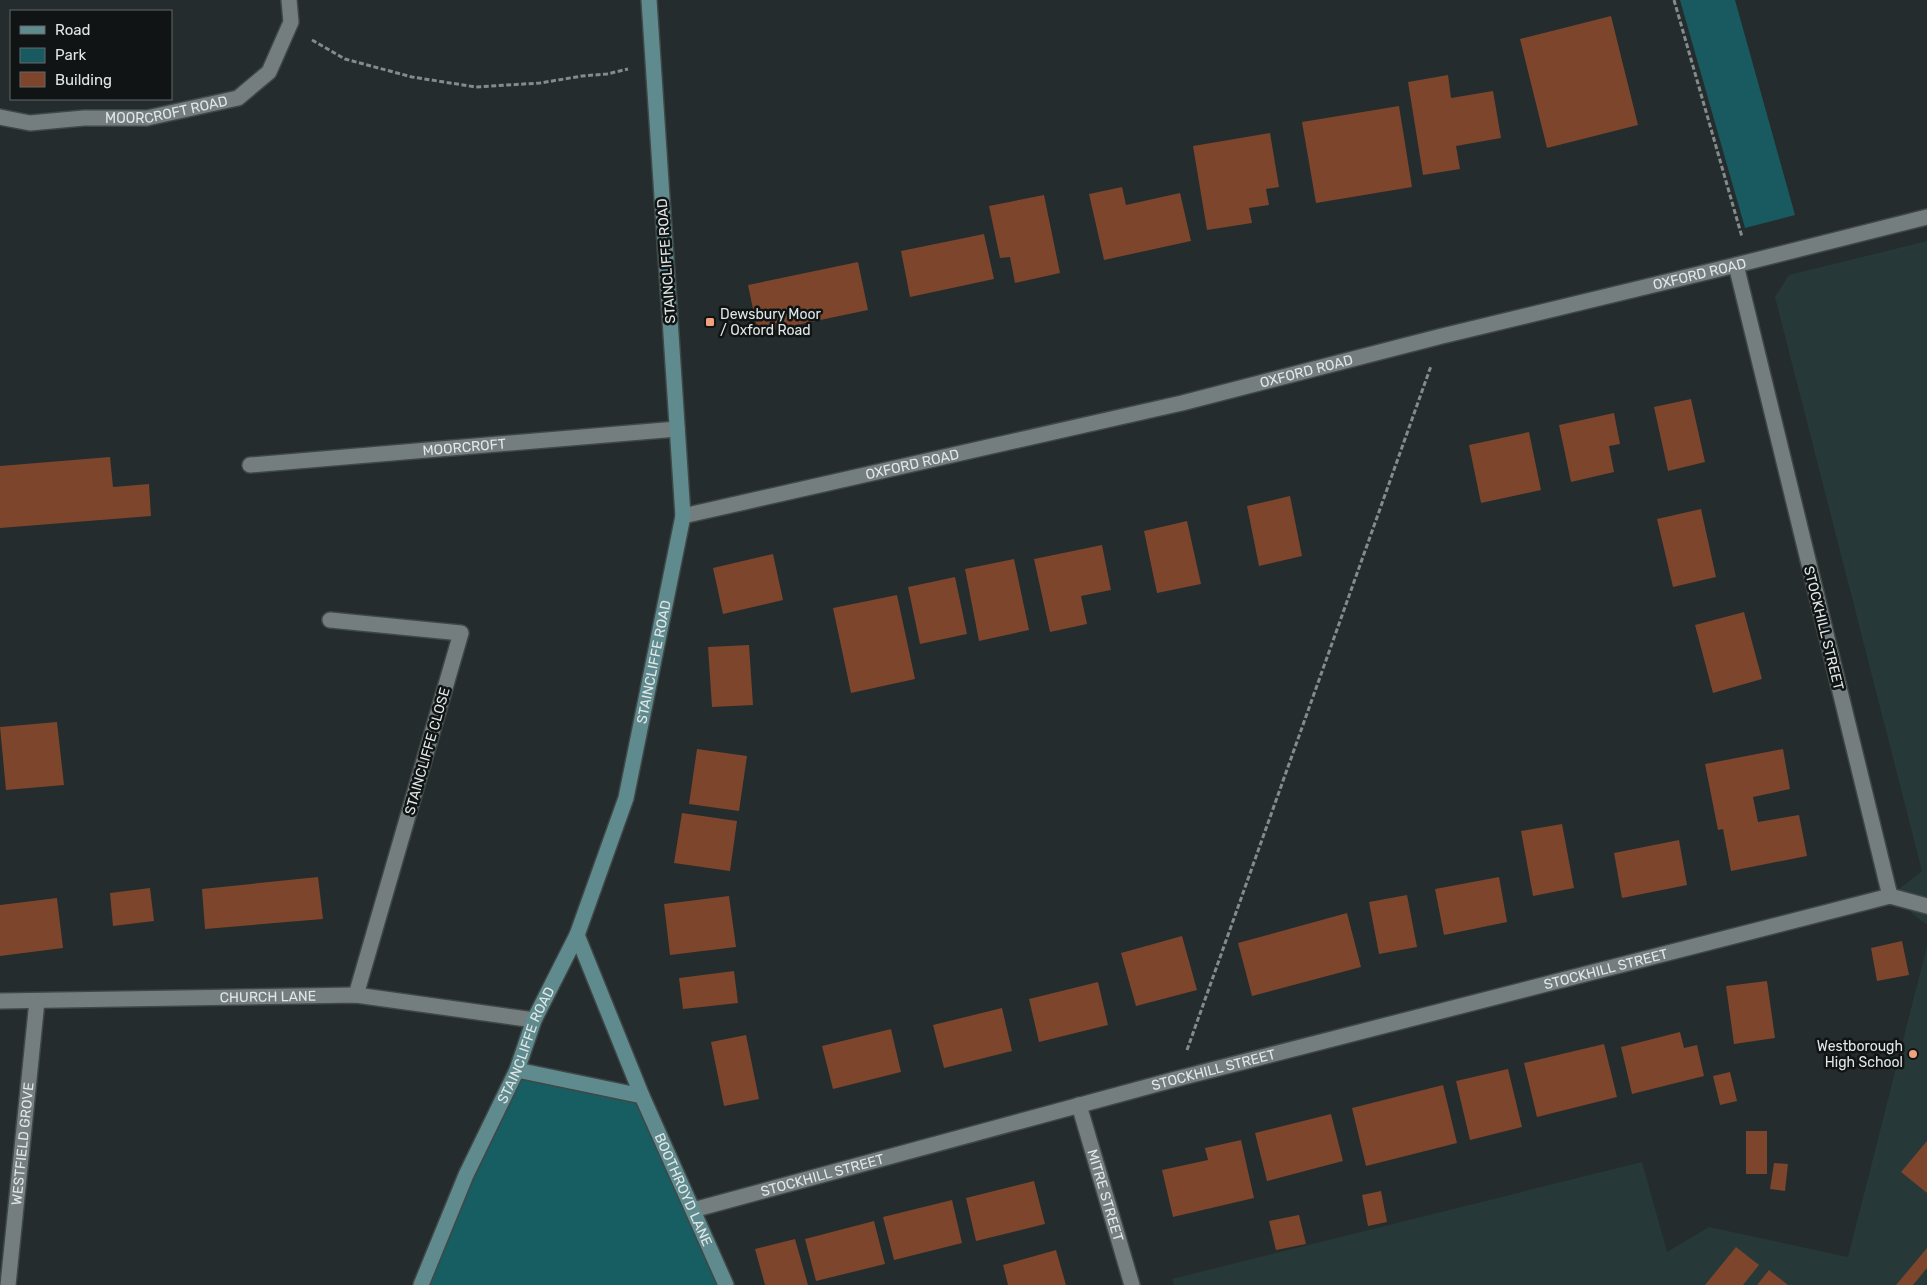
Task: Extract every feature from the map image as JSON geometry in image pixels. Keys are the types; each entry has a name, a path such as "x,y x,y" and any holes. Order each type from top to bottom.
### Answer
{"street":[{"path":"289,0 291,22"},
{"name":"STAINCLIFFE ROAD","path":"421,1285 466,1175 517,1070 534,1020 577,935 626,798 683,516 648,0"},
{"name":"MOORCROFT ROAD","path":"0,117 30,123 84,118 146,118 238,98 269,72 291,22"},
{"name":"OXFORD ROAD","path":"683,516 1182,403 1442,336 1927,216"},
{"name":"STOCKHILL STREET","path":"693,1210 1176,1079 1890,896 1743,263"},
{"name":"MOORCROFT","path":"250,465 677,430"},
{"name":"STAINCLIFFE CLOSE","path":"330,620 461,633 356,995"},
{"path":"1890,896 1927,906"},
{"name":"BOOTHROYD LANE","path":"577,935 642,1096 726,1285"},
{"name":"CHURCH LANE","path":"0,1001 356,995 534,1020"},
{"name":"WESTFIELD GROVE","path":"8,1285 37,1000"},
{"path":"517,1070 642,1096"},
{"name":"MITRE STREET","path":"1079,1105 1132,1285"}],"path":[{"path":"1674,0 1743,263"},
{"path":"291,22 316,44 345,59 412,77 476,88 540,83 607,74"},
{"path":"1176,1079 1442,336"}],"shaded area":[{"path":"1927,241 1927,925 1890,896 1922,871 1775,297 1789,275"},
{"name":"Westborough High School","path":"1927,946 1927,1285 1174,1285 1172,1279 1642,1162 1667,1252 1709,1227 1848,1257"},
{"path":"517,1070 642,1096 726,1285 425,1285"}],"green space":[{"path":"1680,0 1735,0 1795,215 1745,228"}],"building":[{"path":"1611,16 1638,125 1547,148 1520,39"},
{"path":"1448,75 1451,98 1493,91 1501,138 1456,146 1460,169 1423,175 1408,82"},
{"path":"1399,106 1412,187 1316,203 1302,122"},
{"path":"1270,133 1279,187 1266,189 1269,205 1249,208 1252,223 1207,230 1193,146"},
{"path":"1122,187 1126,205 1180,193 1191,241 1104,260 1089,194"},
{"path":"1044,195 1060,273 1015,283 1010,257 1000,258 989,206"},
{"path":"984,234 994,279 910,297 901,251"},
{"path":"858,262 868,310 758,333 748,285"},
{"path":"1691,399 1705,462 1668,471 1654,407"},
{"path":"1614,413 1620,444 1609,446 1614,472 1571,482 1559,425"},
{"path":"1529,432 1541,490 1481,503 1469,445"},
{"path":"110,457 113,487 149,484 151,516 0,528 0,466"},
{"path":"1290,496 1302,556 1259,566 1247,506"},
{"path":"1701,509 1716,577 1673,587 1657,519"},
{"path":"1187,521 1201,584 1157,593 1144,531"},
{"path":"1102,545 1111,590 1081,596 1087,624 1050,632 1034,559"},
{"path":"773,554 783,600 723,614 713,568"},
{"path":"1014,559 1029,630 979,641 965,569"},
{"path":"955,577 967,634 920,644 908,587"},
{"path":"897,595 915,679 851,693 833,608"},
{"path":"1744,612 1762,679 1713,693 1695,625"},
{"path":"749,645 753,705 712,707 708,647"},
{"path":"57,722 64,785 6,790 0,727"},
{"path":"697,749 747,756 739,811 689,804"},
{"path":"1783,749 1790,789 1753,797 1758,822 1799,815 1807,856 1731,871 1723,829 1718,830 1705,764"},
{"path":"682,813 737,821 730,871 674,863"},
{"path":"1562,824 1574,888 1533,896 1521,831"},
{"path":"1679,840 1687,885 1622,898 1614,853"},
{"path":"318,877 323,919 205,929 202,889"},
{"path":"1499,877 1507,922 1444,935 1435,889"},
{"path":"150,888 154,921 113,926 110,893"},
{"path":"1407,895 1417,947 1379,954 1369,902"},
{"path":"729,896 736,947 670,955 664,904"},
{"path":"57,898 63,948 0,956 0,905"},
{"path":"1347,913 1361,967 1252,996 1238,943"},
{"path":"1182,936 1197,990 1136,1006 1121,953"},
{"path":"1902,941 1909,975 1877,981 1871,948"},
{"path":"734,971 738,1003 683,1009 679,978"},
{"path":"1767,981 1775,1038 1734,1044 1726,986"},
{"path":"1098,982 1108,1025 1039,1042 1029,999"},
{"path":"1002,1008 1012,1051 944,1068 933,1025"},
{"path":"891,1029 901,1072 833,1089 822,1046"},
{"path":"1680,1032 1684,1048 1697,1045 1704,1076 1632,1094 1621,1047"},
{"path":"746,1035 759,1099 724,1106 711,1042"},
{"path":"1604,1044 1617,1097 1537,1117 1524,1063"},
{"path":"1508,1069 1522,1127 1470,1140 1456,1081"},
{"path":"1730,1072 1737,1101 1720,1105 1713,1076"},
{"path":"1443,1085 1457,1143 1366,1166 1352,1108"},
{"path":"1331,1114 1343,1161 1267,1181 1255,1133"},
{"path":"1746,1131 1767,1131 1767,1174 1746,1174"},
{"path":"1241,1140 1254,1198 1173,1217 1162,1170 1208,1160 1205,1148"},
{"path":"1927,1141 1927,1193 1901,1172"},
{"path":"1774,1163 1788,1164 1785,1191 1770,1189"},
{"path":"1034,1181 1045,1224 976,1241 966,1198"},
{"path":"1381,1191 1387,1222 1368,1226 1362,1195"},
{"path":"952,1200 962,1243 894,1260 883,1217"},
{"path":"1299,1215 1306,1244 1276,1250 1269,1221"},
{"path":"874,1221 885,1264 816,1281 805,1239"},
{"path":"795,1239 808,1285 765,1285 755,1249"},
{"path":"1736,1247 1759,1265 1743,1285 1705,1285"},
{"path":"1927,1248 1927,1268 1913,1285 1896,1285"},
{"path":"1056,1250 1066,1285 1008,1285 1003,1265"},
{"path":"1769,1270 1788,1285 1757,1285"}],"place":[{"name":"Dewsbury Moor / Oxford Road","path":"710,322"},
{"name":"Westborough High School","path":"1913,1054"}]}
